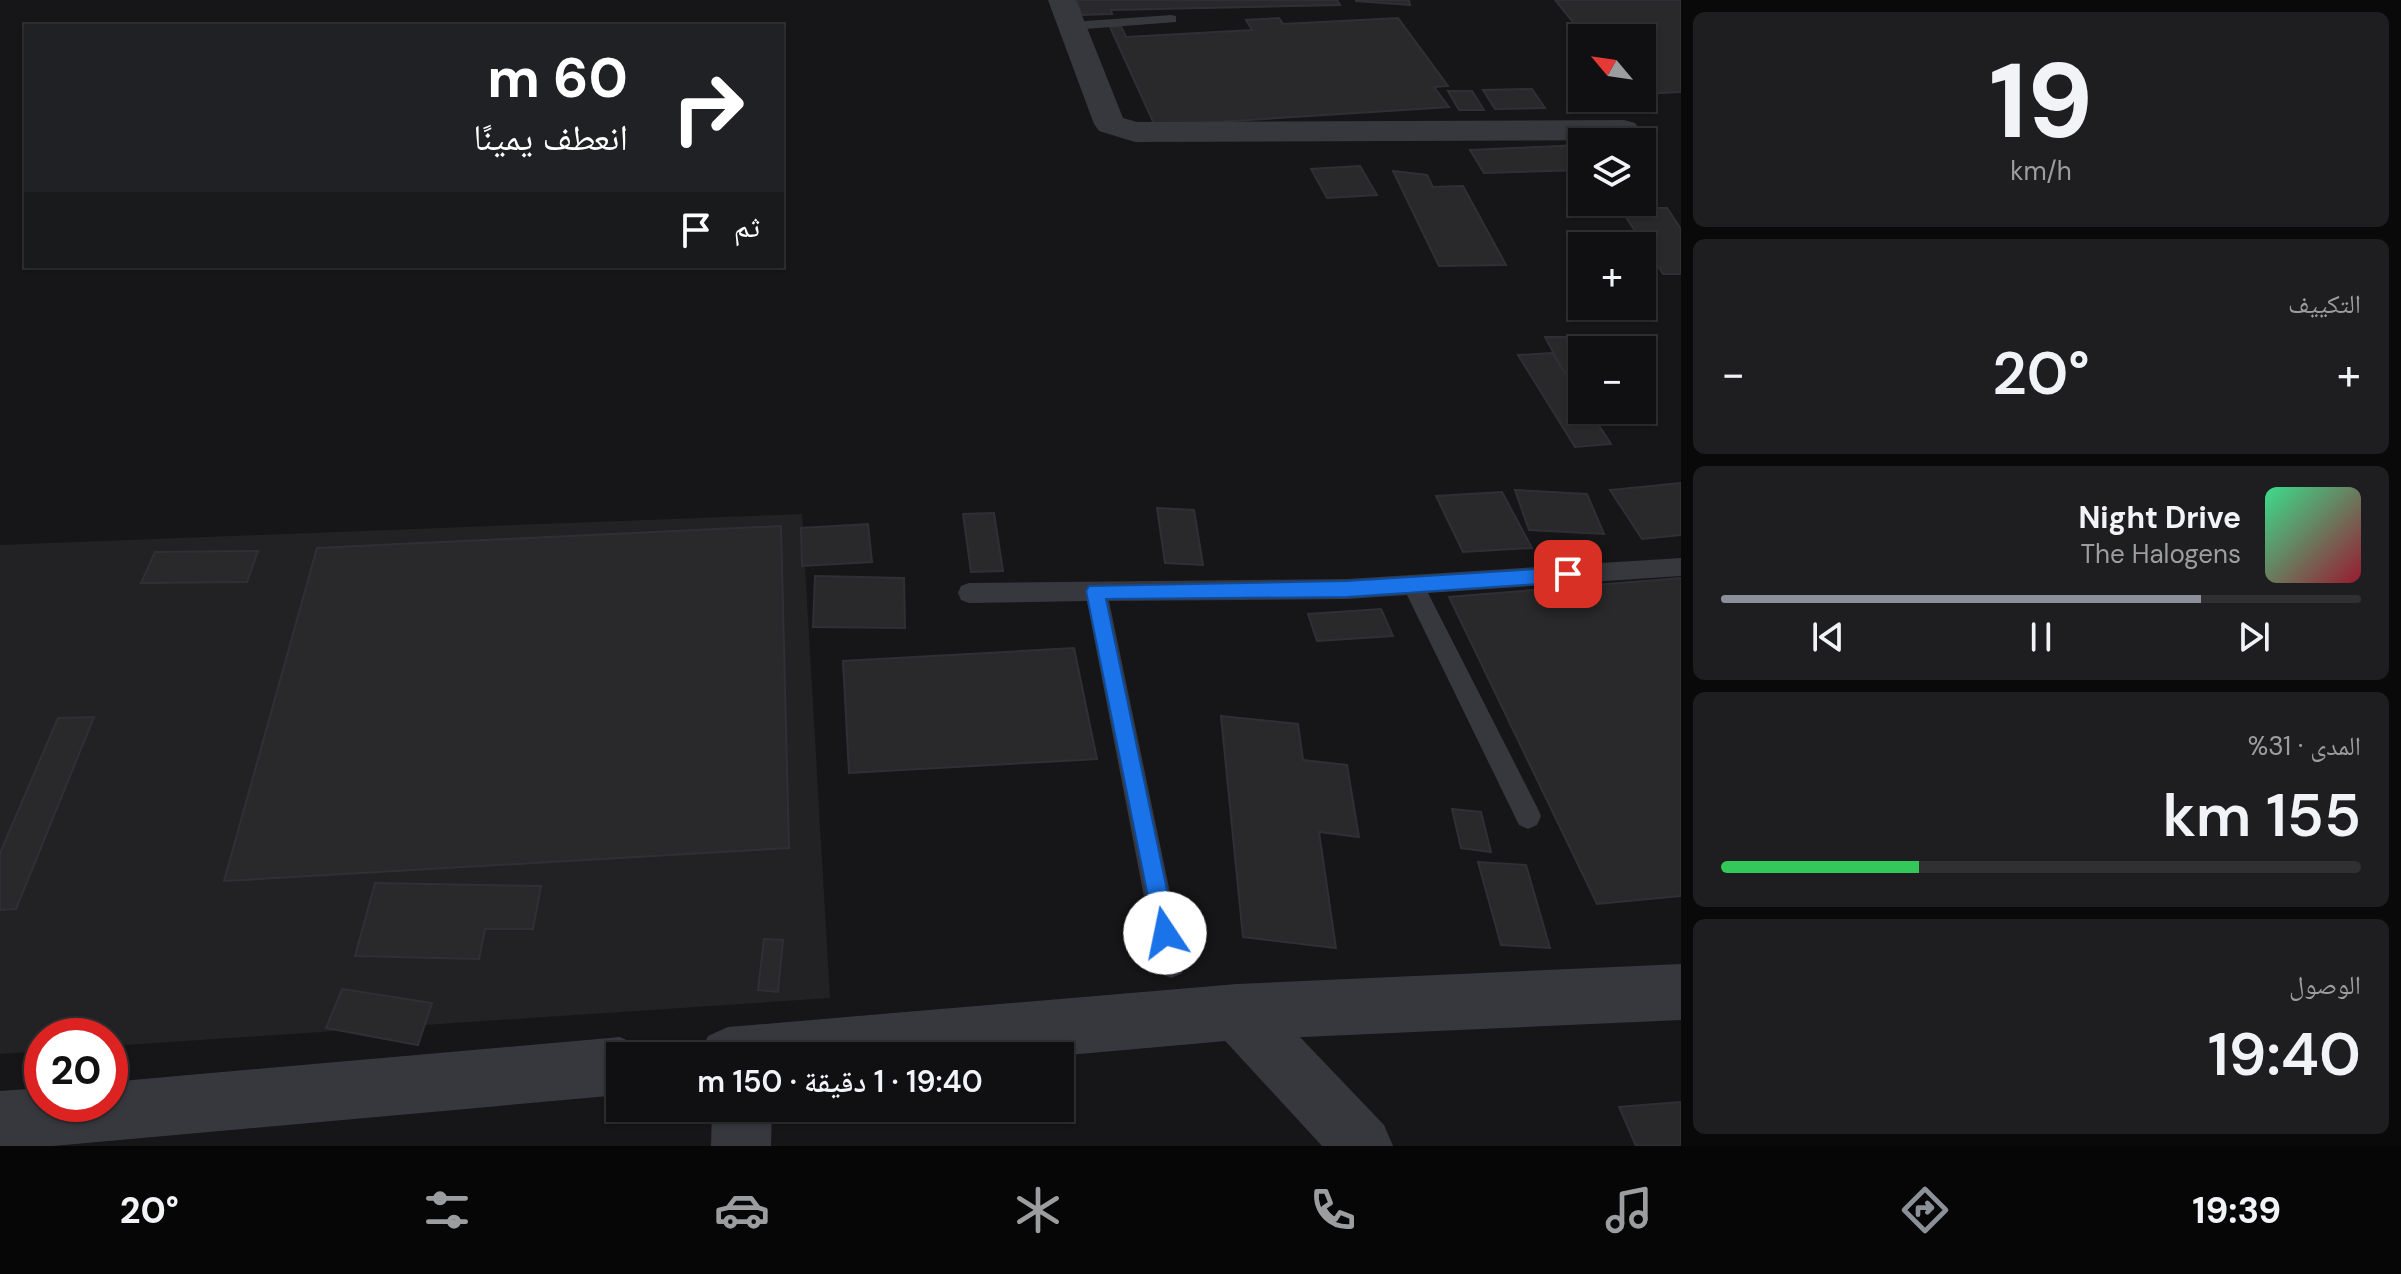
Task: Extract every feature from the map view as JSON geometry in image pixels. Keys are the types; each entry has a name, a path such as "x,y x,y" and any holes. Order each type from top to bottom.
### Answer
{"street":[{"path":"1067,13 1110,124 1121,130 1568,130"},
{"path":"975,1042 1237,1012 1681,992"},
{"path":"1237,1012 1363,1146"},
{"path":"0,1121 606,1067"},
{"path":"741,1122 741,1146"}],"lane":[{"path":"1067,13 1171,19"},
{"path":"969,593 1347,589 1681,567"},
{"path":"1413,585 1528,816"},
{"path":"1096,591 1171,964"}],"shaded area":[{"path":"802,514 830,998 128,1045 128,1018 24,1018 24,1052 0,1054 0,545"}],"building":[{"path":"1077,0 1337,0 1340,5 1111,10 1112,14 1081,15"},
{"path":"1409,0 1410,5 1356,1"},
{"path":"1555,0 1681,0 1681,92 1656,93 1656,24 1575,24"},
{"path":"1279,18 1283,24 1398,18 1448,86 1434,87 1449,107 1155,126 1110,27 1121,26 1126,37 1252,30 1246,20"},
{"path":"1532,89 1545,108 1495,109 1483,90"},
{"path":"1448,91 1472,91 1484,110 1459,110"},
{"path":"1568,146 1568,170 1484,173 1470,150"},
{"path":"1360,166 1377,195 1327,198 1311,169"},
{"path":"1393,171 1427,175 1433,187 1463,186 1506,265 1439,266"},
{"path":"1656,208 1667,208 1681,229 1681,274 1663,274 1656,263 1656,232 1636,232 1625,216 1656,216"},
{"path":"1545,337 1568,337 1566,376"},
{"path":"1552,353 1568,378 1568,424 1598,424 1611,444 1575,447 1518,355"},
{"path":"1681,483 1681,535 1642,539 1610,490"},
{"path":"1515,490 1587,494 1604,534 1529,530"},
{"path":"1502,492 1532,548 1463,552 1436,496"},
{"path":"1157,508 1194,510 1203,565 1165,563"},
{"path":"994,513 1003,571 971,572 963,514"},
{"path":"868,524 872,562 802,566 801,528"},
{"path":"781,526 789,848 224,881 317,548"},
{"path":"258,551 247,582 141,583 155,552"},
{"path":"815,576 904,578 905,628 813,627"},
{"path":"1681,578 1681,896 1597,904 1449,597"},
{"path":"1381,609 1393,636 1317,641 1308,614"},
{"path":"1074,648 1097,759 849,773 843,661"},
{"path":"1221,716 1298,724 1303,760 1347,765 1359,837 1319,832 1336,948 1243,937"},
{"path":"94,717 16,909 0,910 0,853 58,718"},
{"path":"1452,809 1481,812 1491,852 1461,848"},
{"path":"1478,862 1526,865 1550,948 1501,945"},
{"path":"375,883 541,886 533,929 485,929 479,959 355,956"},
{"path":"764,939 783,940 778,992 758,990"},
{"path":"342,989 432,1003 418,1045 326,1028"},
{"path":"1681,1102 1681,1146 1636,1146 1619,1107"}],"route":[{"path":"1165,933 1096,591 1347,589 1568,574"}]}
